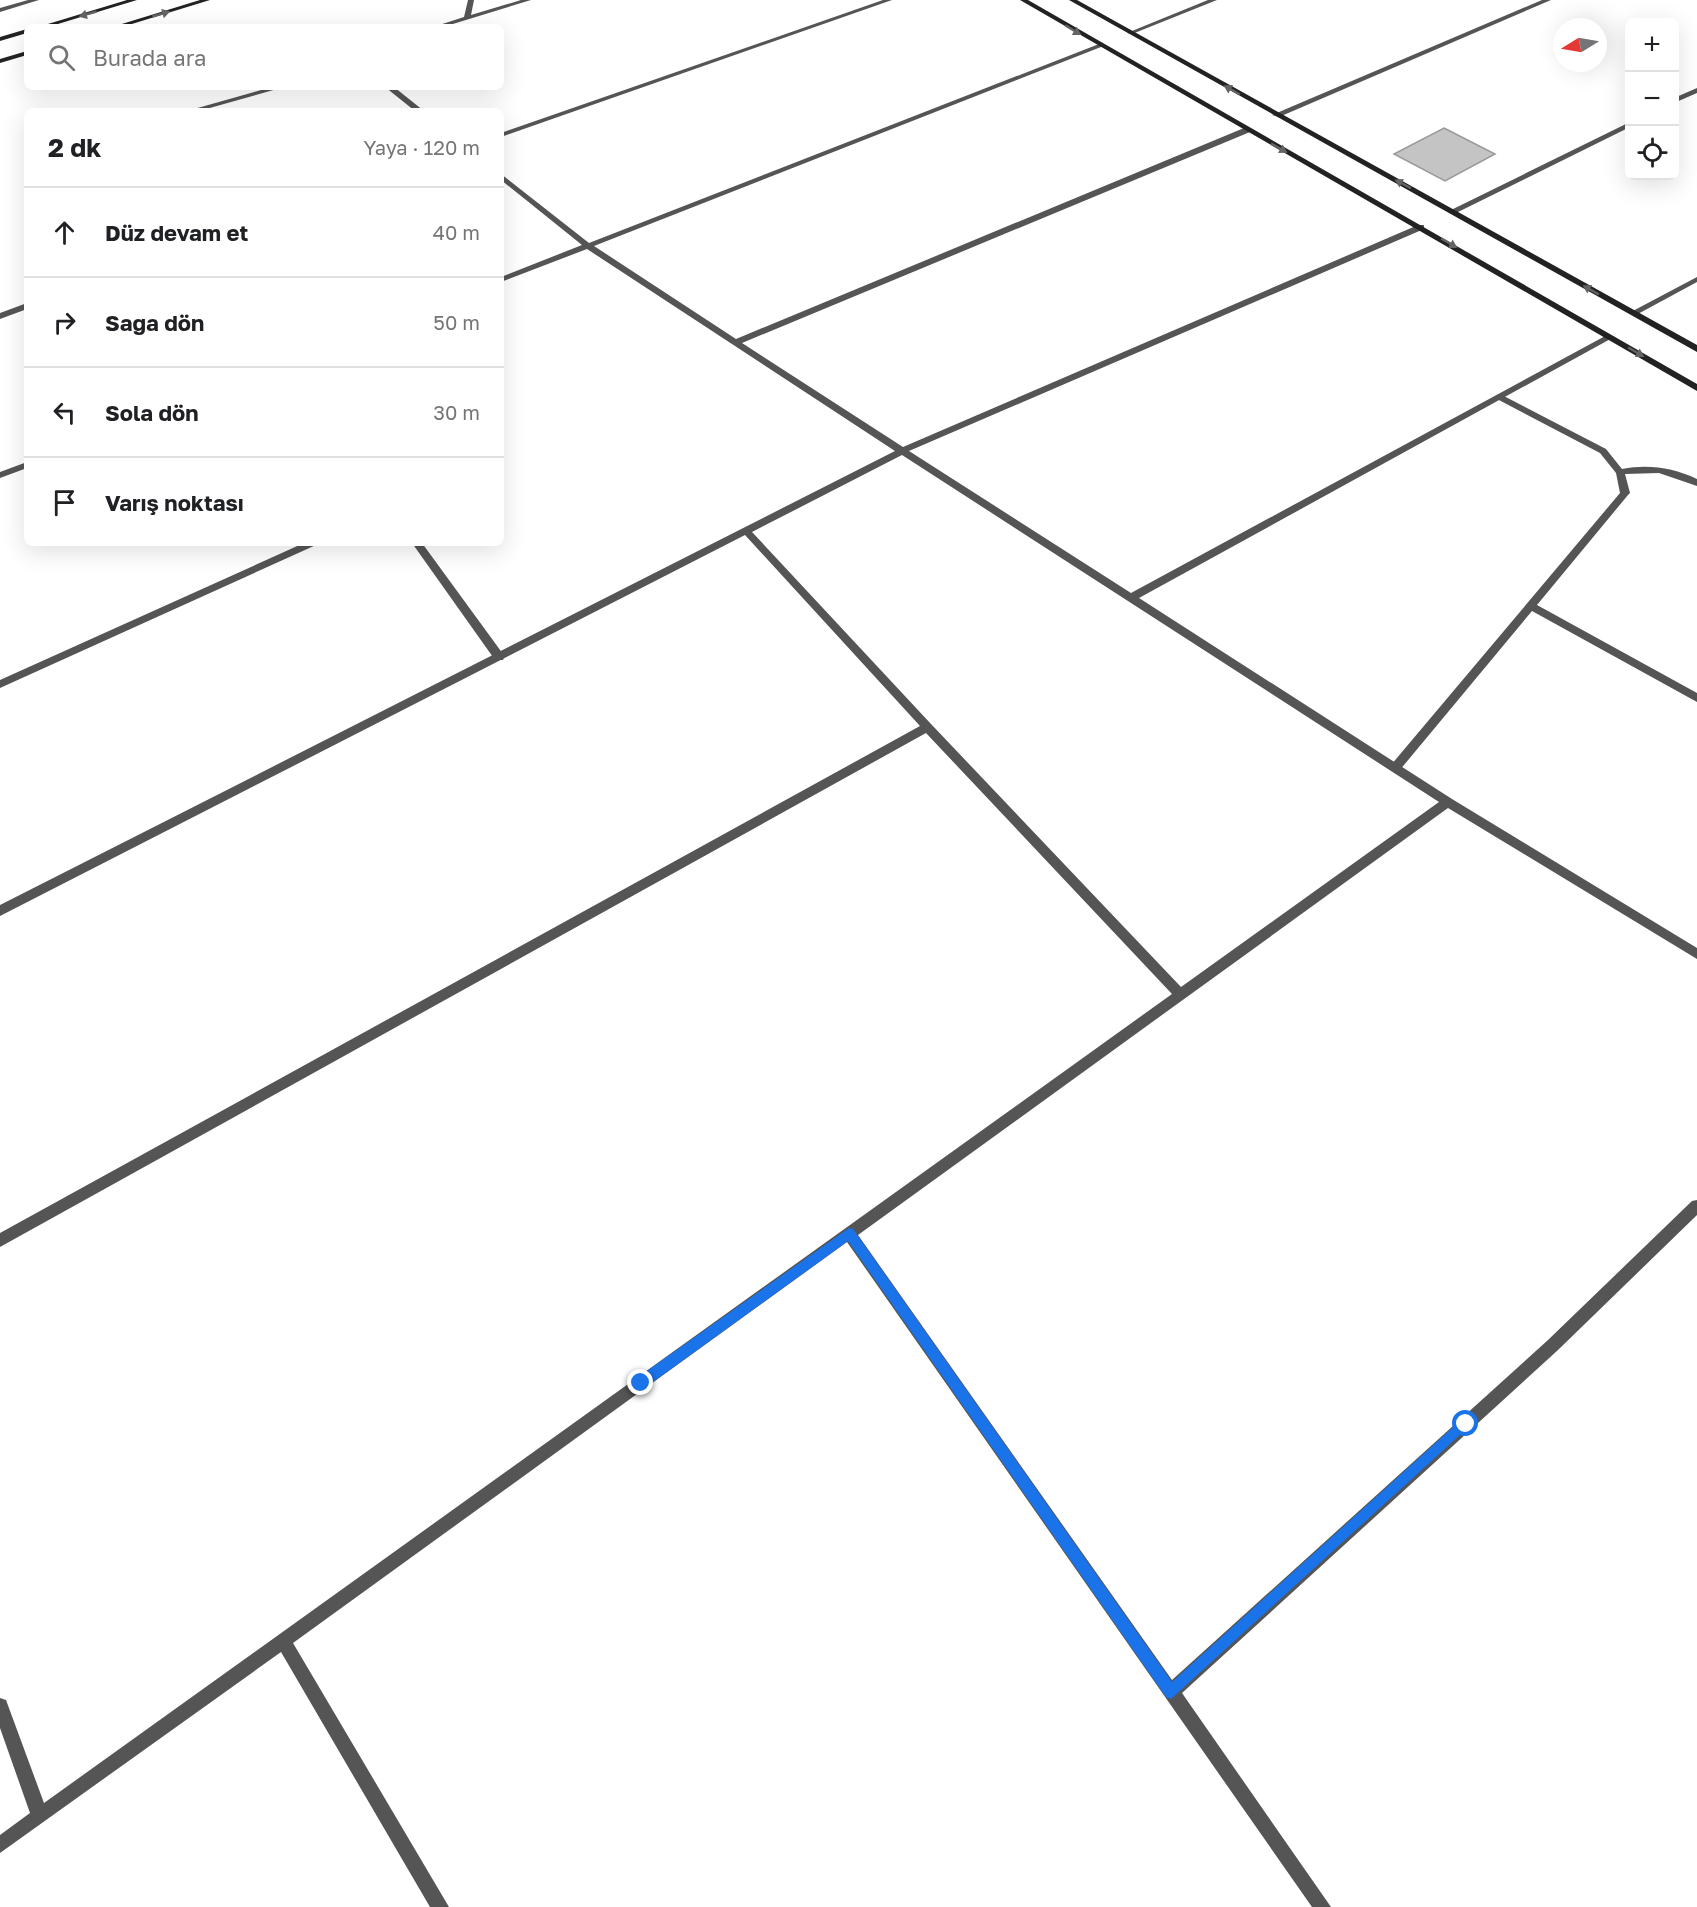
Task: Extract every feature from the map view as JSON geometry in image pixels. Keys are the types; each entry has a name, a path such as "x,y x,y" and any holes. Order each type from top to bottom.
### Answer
{"main road":[{"path":"51,24 134,0"},
{"path":"125,24 207,0"},
{"path":"1023,0 1099,46 1421,227 1697,388"},
{"path":"1072,0 1697,349"},
{"path":"0,39 24,32"},
{"path":"0,61 24,54"}],"street":[{"path":"0,10 36,0"},
{"path":"467,18 471,0"},
{"path":"446,24 528,0"},
{"path":"504,134 889,0"},
{"path":"1130,33 1214,0"},
{"path":"1276,115 1548,0"},
{"path":"504,279 1099,46"},
{"path":"202,108 269,90"},
{"path":"393,90 416,108"},
{"path":"1679,99 1697,90"},
{"path":"1453,211 1625,126"},
{"path":"736,342 1247,130"},
{"path":"504,178 588,246 902,451 1448,802 1697,954"},
{"path":"0,911 902,451 1421,227"},
{"path":"1633,313 1697,279"},
{"path":"0,316 24,307"},
{"path":"1131,598 1610,337"},
{"path":"1395,768 1624,493 1620,472 1603,451 1500,397"},
{"path":"0,475 24,466"},
{"path":"1620,472 1659,469 1675,472 1697,483"},
{"path":"746,531 927,727 1181,995"},
{"path":"0,684 306,546"},
{"path":"419,546 499,657"},
{"path":"1530,605 1697,698"},
{"path":"0,1240 927,727"},
{"path":"0,1845 1448,802"},
{"path":"1171,1692 1553,1345 1697,1206"},
{"path":"849,1233 1322,1907"},
{"path":"283,1641 440,1907"},
{"path":"0,1706 40,1816"}],"building":[{"path":"1444,128 1495,154 1445,181 1394,154"}],"route":[{"path":"641,1383 849,1233 1171,1692 1466,1424"}]}
